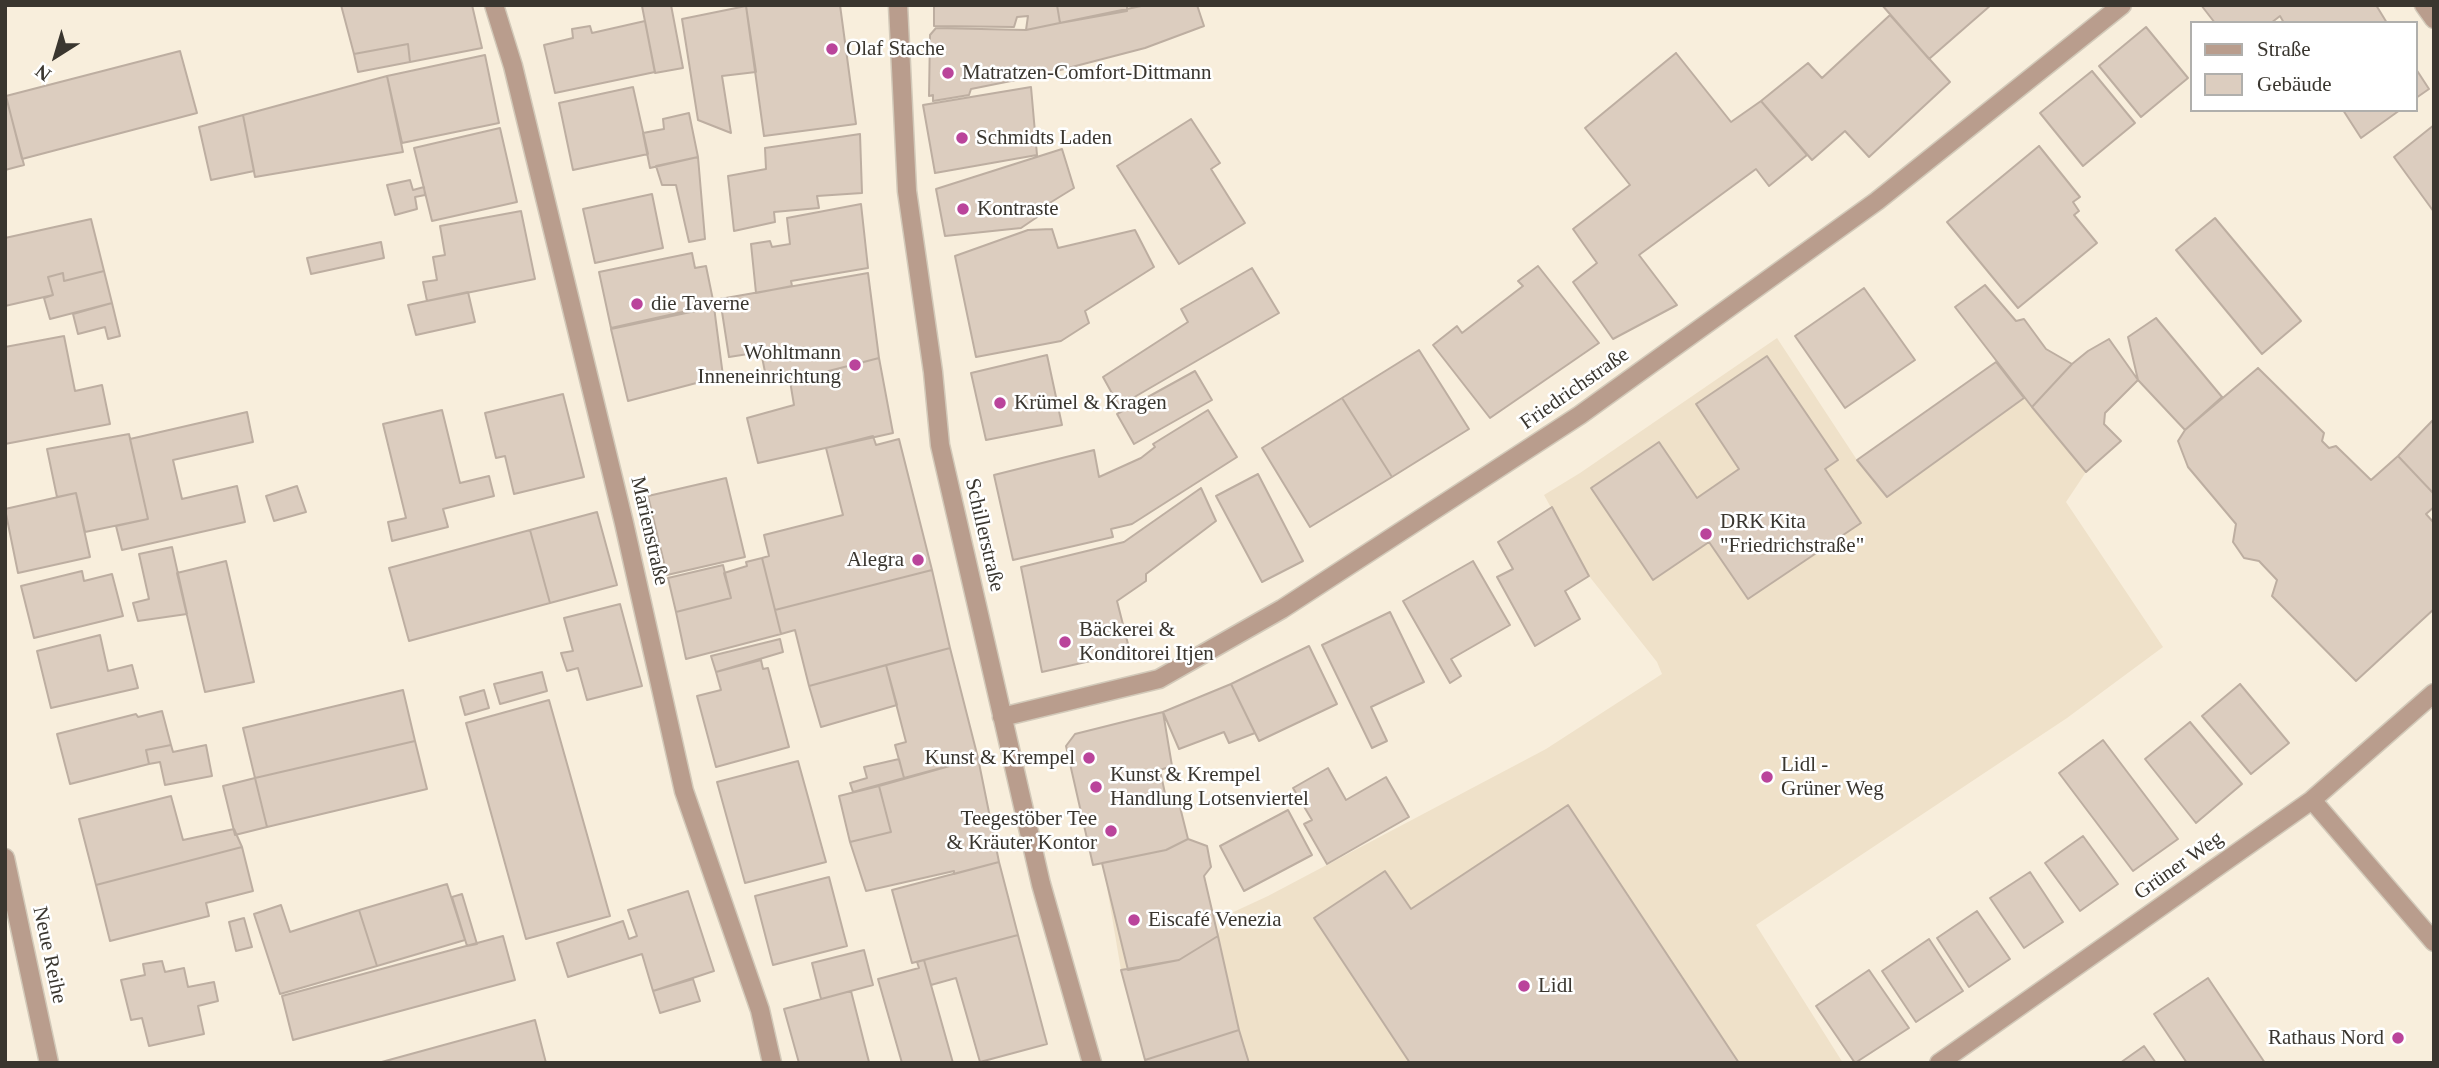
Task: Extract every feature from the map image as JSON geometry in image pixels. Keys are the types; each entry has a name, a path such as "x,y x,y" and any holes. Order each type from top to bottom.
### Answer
{"street":[{"name":"Marienstraße","path":"494,5 513,66 624,523 684,791 760,1010 772,1063"},
{"name":"Schillerstraße","path":"898,5 907,191 933,372 940,445 1041,884 1092,1063"},
{"name":"Friedrichstraße","path":"1002,717 1159,679 1282,609 1580,415 1877,201 2122,5"},
{"path":"2424,5 2434,19"},
{"name":"Grüner Weg","path":"1939,1063 2312,800 2434,693"},
{"path":"2312,800 2434,942"},
{"name":"Neue Reihe","path":"5,858 49,1063"}],"shaded area":[{"path":"1777,338 1857,460 1887,497 2024,398 2086,472 2066,502 2163,647 2067,718 1756,925 1843,1063 1146,1063 1121,970 1103,864 1093,865 1066,746 1163,712 1172,766 1160,770 1166,803 1178,799 1188,839 1207,846 1211,867 1204,876 1218,934 1227,915 1546,749 1662,674 1657,662 1589,576 1544,495"}],"building":[{"path":"341,5 472,5 482,48 410,62 408,44 354,54"},
{"path":"671,5 683,68 655,73 642,6"},
{"path":"840,5 856,124 764,136 746,6"},
{"path":"934,5 1057,5 1060,23 1026,30 1028,16 1017,17 1014,27 934,26"},
{"path":"1057,5 1127,5 1127,11 1060,23"},
{"path":"1146,5 1197,5 1204,26 1145,48 1041,75 971,89 969,95 933,101 933,95 929,96 930,35 936,28 1026,30"},
{"path":"1882,5 1991,5 1929,59"},
{"path":"2201,5 2376,5 2386,21 2283,21 2280,16 2274,21 2213,21"},
{"path":"746,6 756,72 722,76 731,133 698,120 682,19"},
{"path":"1890,15 1950,82 1869,157 1845,131 1812,160 1761,101 1808,63 1822,78"},
{"path":"645,21 655,72 555,93 544,45 573,38 572,29 590,26 592,33"},
{"path":"2146,27 2188,78 2141,117 2099,66"},
{"path":"408,44 410,62 358,72 354,54"},
{"path":"180,51 197,113 22,159 6,96"},
{"path":"1676,53 1731,122 1761,101 1807,155 1769,186 1756,169 1639,255 1677,305 1613,339 1573,282 1597,263 1573,229 1630,185 1585,128"},
{"path":"485,55 499,123 402,143 387,76"},
{"path":"2092,71 2135,123 2083,166 2040,113"},
{"path":"2418,72 2429,89 2418,97"},
{"path":"387,76 403,152 255,177 243,115"},
{"path":"633,87 648,154 573,170 559,103"},
{"path":"1031,87 1037,155 935,173 923,105"},
{"path":"5,93 24,165 5,170"},
{"path":"2344,112 2397,112 2361,138"},
{"path":"689,113 698,157 650,168 643,133 664,129 663,119"},
{"path":"243,115 254,171 211,180 199,127"},
{"path":"1191,119 1220,163 1211,169 1245,223 1179,264 1117,166"},
{"path":"2434,125 2434,212 2394,157"},
{"path":"500,128 517,202 432,221 414,148"},
{"path":"860,134 862,193 817,196 819,208 774,212 775,222 734,231 728,176 766,169 765,148"},
{"path":"2039,146 2080,197 2073,202 2079,211 2074,215 2097,243 2018,308 1947,222"},
{"path":"1062,149 1074,188 1048,204 1049,209 1021,228 945,236 936,189"},
{"path":"698,157 705,239 689,242 676,185 662,185 656,166"},
{"path":"410,180 413,190 424,187 425,195 415,197 417,209 395,215 387,185"},
{"path":"652,194 663,248 595,263 583,209"},
{"path":"861,204 868,268 791,281 792,286 756,293 751,244 770,241 772,247 790,244 787,218"},
{"path":"521,211 535,279 427,301 423,282 437,280 433,257 445,255 440,226"},
{"path":"2215,218 2301,321 2262,354 2176,250"},
{"path":"91,219 104,271 64,281 63,273 48,277 53,295 5,306 5,238"},
{"path":"1052,229 1058,248 1135,230 1154,267 1085,311 1089,323 1061,341 976,357 955,256 1028,230"},
{"path":"381,242 384,258 311,274 307,258"},
{"path":"692,253 695,268 706,266 714,305 611,328 599,272"},
{"path":"1538,266 1599,343 1490,418 1433,345 1457,326 1462,333 1523,286 1518,281"},
{"path":"1252,268 1279,313 1119,406 1103,377 1188,322 1181,309"},
{"path":"104,271 112,303 50,319 44,298 53,295 48,277 63,273 64,281"},
{"path":"868,273 879,358 790,381 789,377 767,382 761,352 729,357 720,299"},
{"path":"1985,285 2016,321 2024,319 2046,349 2072,364 2032,407 1955,307"},
{"path":"1864,288 1915,360 1845,408 1795,336"},
{"path":"468,292 475,322 416,335 408,305"},
{"path":"112,303 120,336 108,339 105,327 78,334 73,314"},
{"path":"714,307 723,376 628,401 611,329"},
{"path":"2156,318 2222,397 2185,430 2138,380 2128,337"},
{"path":"64,336 75,391 102,385 110,424 5,444 5,347"},
{"path":"2109,339 2138,380 2105,413 2104,424 2121,441 2086,472 2032,407 2072,364"},
{"path":"1419,350 1469,429 1392,477 1342,398"},
{"path":"1047,355 1062,425 986,440 971,373"},
{"path":"1767,356 1838,460 1825,469 1861,523 1748,599 1709,542 1653,580 1591,488 1659,442 1697,498 1739,469 1696,404"},
{"path":"879,358 893,433 758,463 747,418 794,405 790,381"},
{"path":"1996,362 2024,398 1887,497 1857,460"},
{"path":"2258,368 2324,433 2322,441 2329,448 2336,446 2371,480 2398,456 2434,494 2434,507 2426,514 2434,523 2434,609 2356,681 2272,596 2277,580 2259,561 2244,558 2233,542 2236,524 2188,467 2178,441 2185,430"},
{"path":"1195,371 1212,400 1134,444 1117,414"},
{"path":"563,394 584,477 514,494 505,456 496,458 485,413"},
{"path":"1342,398 1392,477 1310,527 1262,448"},
{"path":"442,410 460,483 489,476 494,496 443,509 448,527 392,541 388,522 406,518 383,424"},
{"path":"1208,410 1237,457 1132,524 1111,529 1113,537 1013,560 994,475 1094,450 1099,477 1141,458 1155,447 1153,444"},
{"path":"247,412 253,442 173,460 182,499 237,486 245,522 122,550 116,526 148,519 130,439"},
{"path":"2434,419 2434,494 2398,456"},
{"path":"129,434 148,519 85,532 76,493 57,497 47,449"},
{"path":"873,436 876,445 899,439 932,570 775,610 762,558 769,556 764,535 843,515 826,448"},
{"path":"1258,474 1303,561 1262,582 1216,496"},
{"path":"726,478 745,557 667,575 648,496"},
{"path":"297,486 306,512 274,521 266,496"},
{"path":"1201,488 1216,521 1146,574 1146,581 1117,601 1130,652 1042,672 1021,567 1124,542"},
{"path":"76,493 90,557 18,573 5,509"},
{"path":"1552,507 1589,576 1565,591 1580,619 1535,646 1497,577 1513,569 1498,542"},
{"path":"597,512 617,585 550,603 530,530"},
{"path":"530,530 550,603 409,641 389,568"},
{"path":"172,547 187,614 138,621 133,603 149,599 139,554"},
{"path":"762,558 781,634 686,659 676,612 731,598 724,573 747,566 746,562"},
{"path":"226,561 254,682 205,692 177,573"},
{"path":"1473,561 1510,625 1451,659 1461,676 1450,683 1403,601"},
{"path":"723,565 731,598 676,612 668,578"},
{"path":"932,570 950,648 809,686 795,630 781,634 775,610"},
{"path":"82,571 84,581 112,574 123,616 34,638 21,586"},
{"path":"620,604 642,686 587,700 578,668 567,671 561,653 573,651 564,618"},
{"path":"1390,612 1424,682 1371,707 1387,741 1372,748 1322,645"},
{"path":"100,635 108,671 132,665 138,688 51,708 37,651"},
{"path":"780,639 783,652 716,672 711,656"},
{"path":"1309,646 1337,704 1259,741 1231,684"},
{"path":"950,648 978,758 904,778 895,745 906,742 886,665"},
{"path":"761,660 763,669 768,668 789,747 716,767 697,696 721,690 716,672"},
{"path":"886,665 897,705 821,727 809,686"},
{"path":"542,672 547,691 500,704 494,684"},
{"path":"1231,684 1255,733 1229,743 1224,732 1179,749 1163,712"},
{"path":"2240,684 2289,743 2251,774 2202,716"},
{"path":"403,690 415,741 255,778 243,728"},
{"path":"484,690 489,708 465,715 460,697"},
{"path":"549,700 610,916 526,939 466,723"},
{"path":"162,711 171,745 146,750 149,764 70,784 57,734 136,714 138,717"},
{"path":"1163,712 1172,766 1160,770 1167,803 1178,799 1188,839 1166,850 1093,865 1066,746 1075,734"},
{"path":"2190,722 2242,784 2196,823 2145,759"},
{"path":"2103,740 2178,839 2133,871 2059,773"},
{"path":"415,741 427,789 267,827 255,778"},
{"path":"171,745 173,752 206,745 212,776 165,785 160,762 149,764 146,750"},
{"path":"978,758 999,862 954,874 954,871 866,891 850,842 891,832 879,786"},
{"path":"899,759 904,778 853,792 850,783 867,778 864,767"},
{"path":"798,761 826,862 745,883 717,782"},
{"path":"1328,768 1346,800 1386,777 1409,817 1327,864 1304,824 1312,820 1293,788"},
{"path":"255,778 267,827 235,835 223,786"},
{"path":"879,786 891,832 850,842 839,796"},
{"path":"171,796 183,840 234,829 242,847 96,885 79,819"},
{"name":"Lidl","path":"1568,805 1739,1063 1410,1063 1314,918 1385,871 1411,909"},
{"path":"1288,810 1312,855 1244,891 1220,846"},
{"path":"2083,836 2118,884 2080,911 2045,863"},
{"path":"1188,839 1207,846 1211,867 1204,876 1218,936 1179,960 1128,970 1102,863 1166,850"},
{"path":"242,847 253,891 206,903 209,916 110,941 96,885"},
{"path":"999,862 1018,935 912,963 892,890"},
{"path":"2030,872 2063,922 2024,948 1990,898"},
{"path":"829,877 847,946 773,965 755,896"},
{"path":"447,884 465,940 377,966 359,910"},
{"path":"688,891 714,971 653,991 642,954 568,977 557,943 623,921 629,939 637,936 628,910"},
{"path":"462,894 477,944 467,946 452,897"},
{"path":"281,905 290,932 359,910 377,966 280,994 254,914"},
{"path":"1977,911 2010,959 1969,987 1937,938"},
{"path":"244,918 252,947 236,951 229,922"},
{"path":"1018,935 1047,1044 980,1062 956,978 931,985 924,960"},
{"path":"503,936 515,980 293,1040 282,996"},
{"path":"1218,936 1239,1030 1145,1060 1121,970 1179,960"},
{"path":"1929,939 1963,991 1916,1022 1882,971"},
{"path":"864,950 873,985 821,999 812,963"},
{"path":"924,960 953,1063 902,1063 878,979 919,968 917,962"},
{"path":"162,961 165,972 184,968 188,987 214,982 218,1001 198,1006 204,1034 149,1046 142,1018 131,1020 121,980 145,975 143,964"},
{"path":"1869,970 1909,1028 1855,1063 1816,1006"},
{"path":"2208,978 2265,1063 2187,1063 2154,1014"},
{"path":"693,979 700,1001 660,1013 653,991"},
{"path":"851,991 869,1062 799,1063 784,1009"},
{"path":"535,1020 546,1063 378,1063"},
{"path":"1239,1030 1249,1063 1146,1063 1145,1060"},
{"path":"2144,1046 2156,1063 2120,1063"}],"place":[{"name":"Olaf Stache","path":"832,49"},
{"name":"Matratzen-Comfort-Dittmann","path":"948,73"},
{"name":"Schmidts Laden","path":"962,138"},
{"name":"Kontraste","path":"963,209"},
{"name":"die Taverne","path":"637,304"},
{"name":"Wohltmann Inneneinrichtung","path":"855,365"},
{"name":"Krümel & Kragen","path":"1000,403"},
{"name":"DRK Kita \"Friedrichstraße\"","path":"1706,534"},
{"name":"Alegra","path":"918,560"},
{"name":"Bäckerei & Konditorei Itjen","path":"1065,642"},
{"name":"Kunst & Krempel","path":"1089,758"},
{"name":"Lidl - Grüner Weg","path":"1767,777"},
{"name":"Kunst & Krempel Handlung Lotsenviertel","path":"1096,787"},
{"name":"Teegestöber Tee & Kräuter Kontor","path":"1111,831"},
{"name":"Eiscafé Venezia","path":"1134,920"},
{"name":"Lidl","path":"1524,986"},
{"name":"Rathaus Nord","path":"2398,1038"}]}
